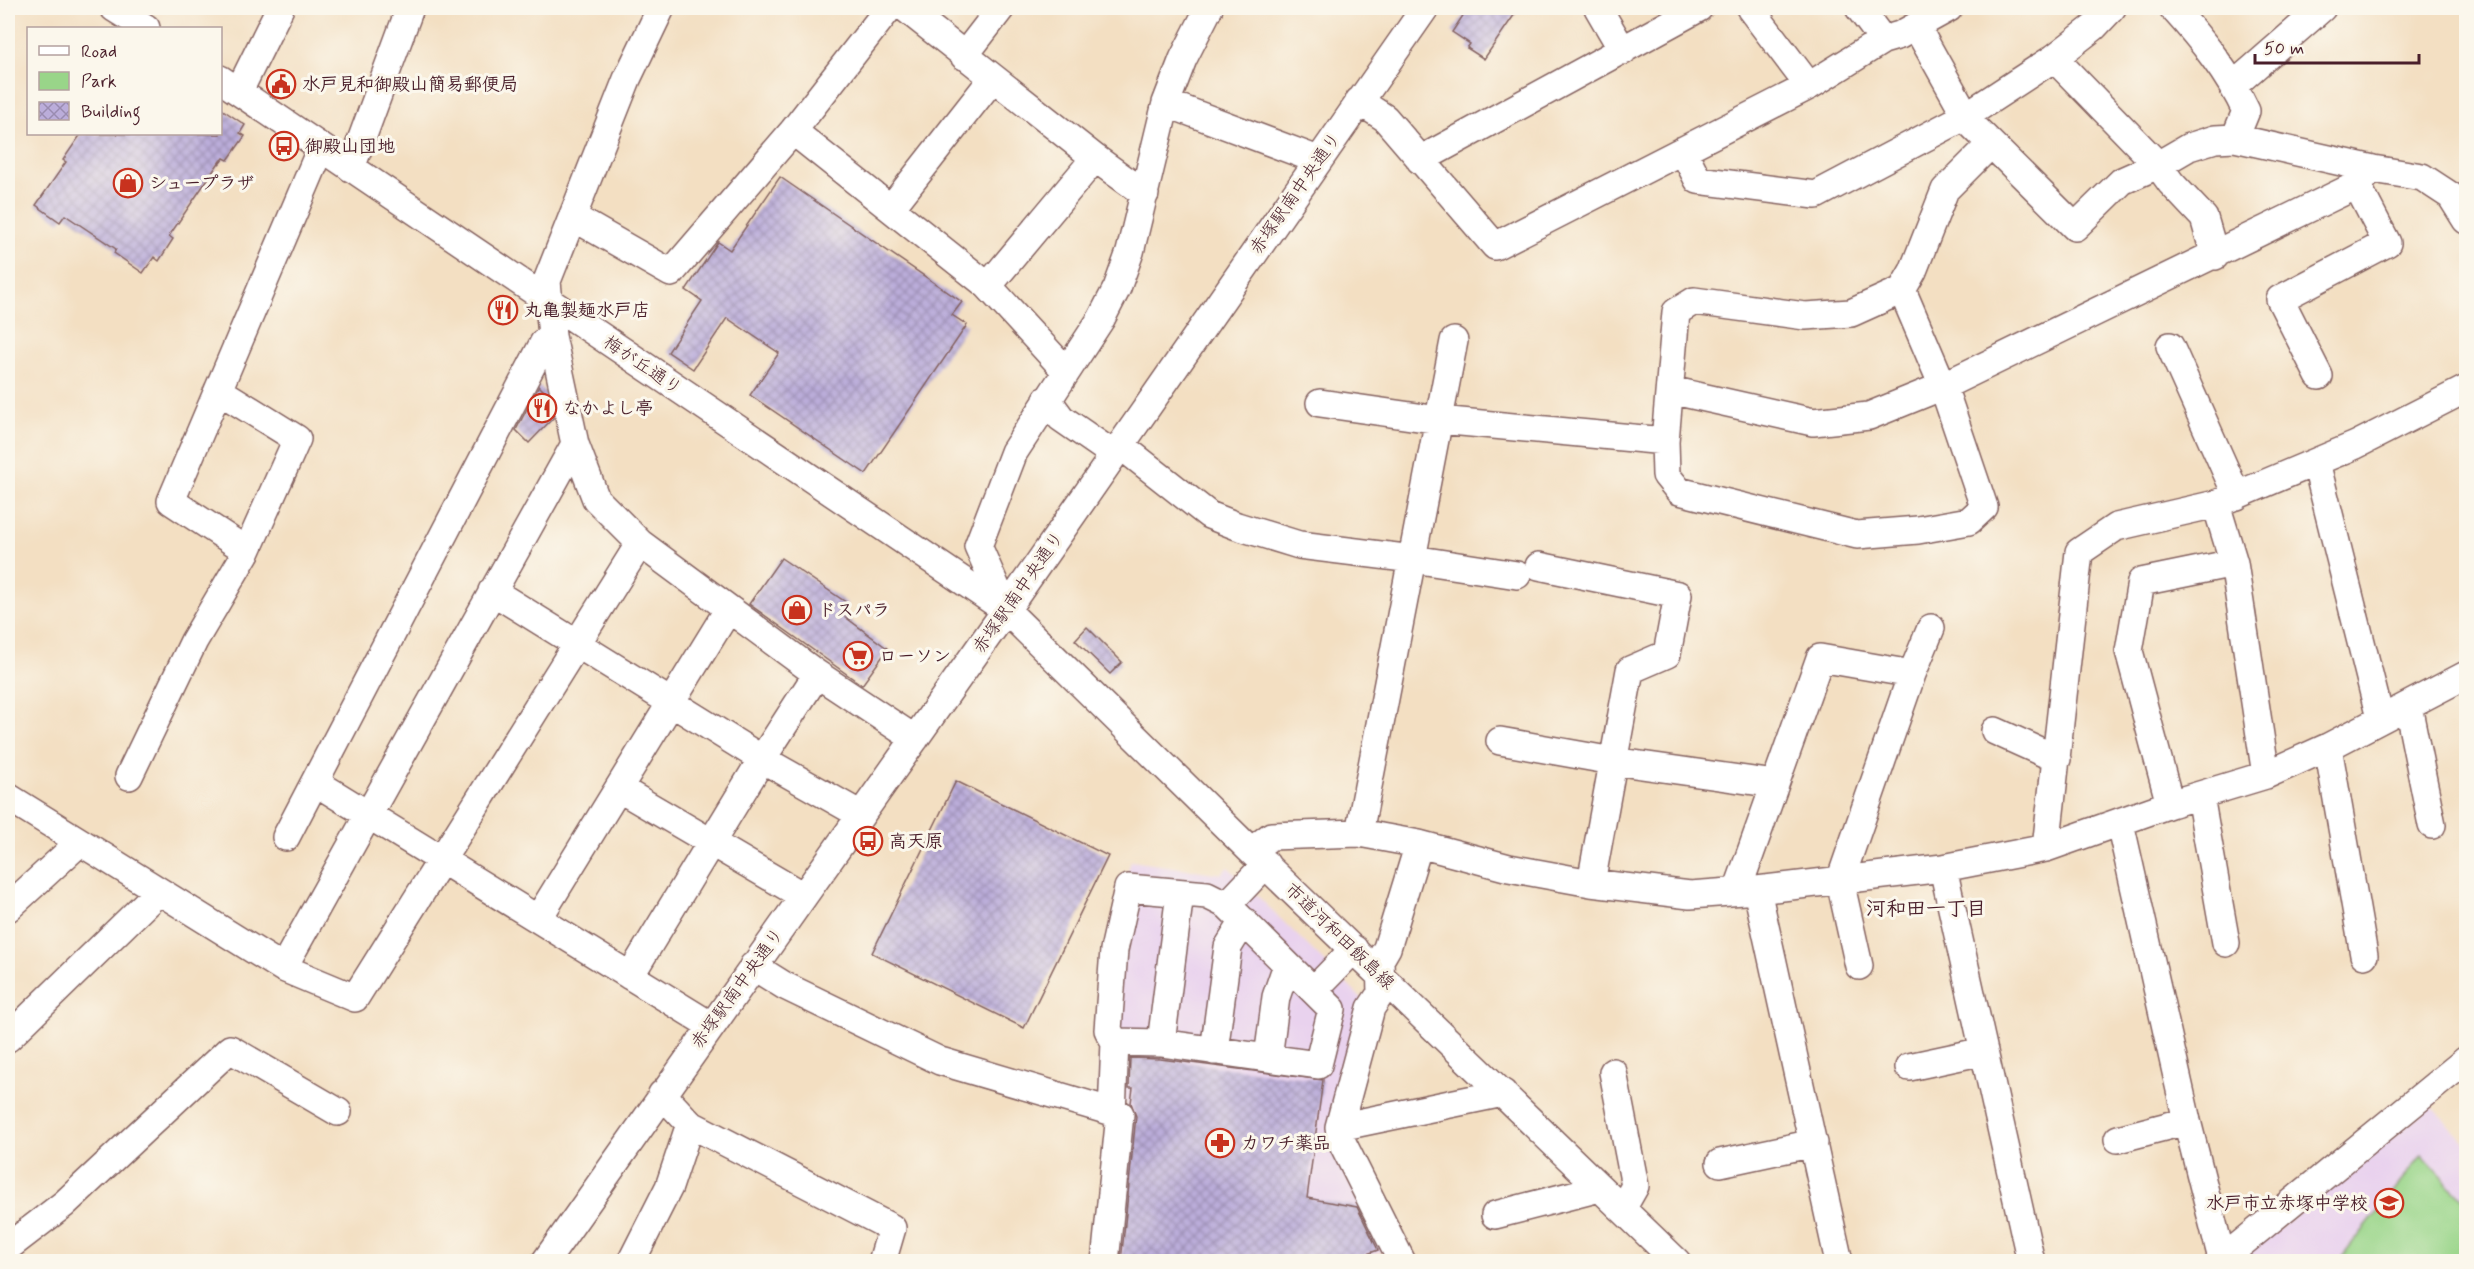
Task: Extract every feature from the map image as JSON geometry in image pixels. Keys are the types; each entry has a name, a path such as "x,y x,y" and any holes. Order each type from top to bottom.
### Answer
{"street":[{"path":"114,8 144,27"},
{"path":"230,85 280,8"},
{"path":"351,168 410,8"},
{"path":"661,8 627,79 547,281 552,336 575,444 596,499 640,543 817,674 915,739"},
{"path":"573,217 671,273 793,131 889,8"},
{"path":"905,8 1095,158 1145,194"},
{"path":"964,56 1001,8"},
{"path":"1006,610 978,546 1014,452 1101,319 1117,288 1130,252 1166,103 1183,59 1209,8"},
{"name":"赤塚駅南中央通り","path":"545,1262 710,1025 1006,610 1425,8"},
{"path":"1598,8 1623,51"},
{"path":"1420,160 1699,8"},
{"path":"1750,8 1809,86"},
{"path":"1859,8 1883,40"},
{"path":"1359,100 1385,118 1495,246 1809,86 1883,40 1949,8"},
{"path":"1683,150 1698,180 1816,195 1964,117 2054,58 2094,27 2112,8"},
{"path":"2173,8 2195,32 2234,85 2246,111 2235,138"},
{"path":"2234,85 2322,8"},
{"path":"1916,26 1959,103 1964,117 2075,227 2122,181 2158,165 2189,147 2215,139 2235,138 2365,177 2422,177 2451,196 2466,220"},
{"path":"2054,58 2158,165 2171,183 2204,218 2215,256"},
{"path":"891,208 993,78"},
{"name":"梅が丘通り","path":"230,85 1006,610"},
{"path":"1166,103 1318,160"},
{"path":"793,131 988,286 1066,371"},
{"path":"1902,290 1942,386 1984,507 1969,521 1918,530 1857,535 1679,491 1666,475 1665,441 1676,312 1694,301 1805,316 1851,313 1902,290 1913,271 1945,190 1990,145"},
{"path":"247,551 171,501 321,148"},
{"path":"988,286 1095,158"},
{"path":"1670,390 1813,423 1869,416 1942,386 2215,256 2365,177"},
{"path":"2319,376 2280,299 2387,243 2365,177"},
{"path":"286,837 481,459 544,342 552,336"},
{"path":"1359,833 1454,341"},
{"path":"2170,346 2227,500 2234,563 2266,775"},
{"path":"2046,848 2079,552 2116,527 2227,500 2356,445 2466,389"},
{"path":"129,776 194,641 247,551 297,439 218,390"},
{"path":"1047,399 1060,418 1116,449 1209,515 1299,545 1528,570 1678,595 1667,654 1630,670 1591,883"},
{"path":"1320,403 1439,420 1665,441"},
{"path":"283,968 575,444"},
{"path":"2316,462 2380,718"},
{"path":"8,797 283,968 355,998 640,543"},
{"path":"2170,804 2129,651 2141,582 2234,563"},
{"path":"492,591 762,759 861,815"},
{"path":"538,919 728,610"},
{"name":"市道河和田飯島線","path":"1006,610 1622,1209 1670,1259"},
{"path":"1859,966 1840,880 1912,674 1931,628"},
{"path":"1839,1262 1814,1143 1747,890 1774,784 1820,658 1912,674"},
{"path":"630,976 762,759 817,674"},
{"path":"1214,1051 1228,947 1236,913 1259,857 1271,836 1359,833 1419,844 1509,868 1591,883 1690,895 1943,868 2046,848 2120,824 2170,804 2266,775 2328,747 2466,675"},
{"path":"2408,706 2432,825"},
{"path":"1995,731 2057,759"},
{"path":"1500,741 1613,761 1774,784"},
{"path":"2328,747 2364,955"},
{"path":"315,782 710,1025"},
{"path":"620,789 803,896"},
{"path":"2200,796 2226,943"},
{"path":"2120,824 2221,1260 2466,1060"},
{"path":"8,908 80,842"},
{"path":"1402,1262 1341,1140 1339,1127 1371,1008 1381,993 1380,960 1387,948 1419,844"},
{"path":"1943,868 2031,1262"},
{"path":"1112,1113 1115,1042 1108,1030 1114,950 1128,888 1207,895 1236,913 1332,1009 1318,1065 1161,1043 1115,1042"},
{"path":"8,1038 159,891"},
{"path":"1161,1043 1180,893"},
{"path":"1314,990 1354,949"},
{"path":"1268,1058 1276,997 1287,964"},
{"path":"753,966 785,986 940,1061 1120,1114 1105,1262"},
{"path":"8,1247 63,1204 230,1049 338,1112"},
{"path":"1909,1067 1984,1051"},
{"path":"1613,1072 1635,1186 1622,1209"},
{"path":"1339,1127 1503,1093"},
{"path":"662,1094 690,1124 892,1228 882,1262"},
{"path":"2118,1138 2187,1121"},
{"path":"631,1262 669,1187 690,1124"},
{"path":"1720,1163 1814,1143"},
{"path":"1494,1215 1600,1188"}],"shaded area":[{"path":"1131,861 1221,874 1228,867 1363,1000 1331,1135 1386,1250 1351,1262 1109,1261 1127,1102 1098,1100 1101,968 1105,944"},
{"name":"水戸市立赤塚中学校","path":"2432,1106 2466,1144 2466,1261 2238,1262"}],"green space":[{"path":"2422,1155 2466,1203 2466,1261 2339,1261"}],"building":[{"path":"1468,8 1519,8 1484,59 1467,48 1470,44 1452,32"},
{"name":"シュープラザ","path":"222,109 245,125 240,133 245,136 228,160 224,158 220,163 220,161 169,236 173,239 159,261 154,257 143,273 114,253 116,249 65,215 60,222 36,205 66,162 63,160 80,135 222,135"},
{"path":"780,177 962,302 952,315 967,325 866,474 750,395 779,353 727,318 693,369 668,352 702,301 686,290 718,242 730,250"},
{"path":"539,386 549,396 550,403 546,407 552,412 553,418 529,443 516,430"},
{"name":"ドスパラ","path":"781,558 847,603 840,613 888,649 862,685 749,604"},
{"path":"1087,627 1122,662 1110,674 1075,640"},
{"path":"956,781 1108,856 1024,1028 872,953"},
{"name":"カワチ薬品","path":"1130,1058 1160,1059 1323,1080 1307,1198 1357,1207 1378,1250 1345,1262 1121,1262 1136,1116 1131,1103 1133,1088 1129,1088"}],"place":[{"name":"水戸見和御殿山簡易郵便局","path":"281,84"},
{"name":"御殿山団地","path":"284,146"},
{"name":"シュープラザ","path":"128,183"},
{"name":"丸亀製麺水戸店","path":"503,310"},
{"name":"なかよし亭","path":"542,408"},
{"name":"ドスパラ","path":"797,610"},
{"name":"ローソン","path":"858,656"},
{"name":"高天原","path":"868,841"},
{"name":"カワチ薬品","path":"1220,1143"},
{"name":"水戸市立赤塚中学校","path":"2389,1203"}],"district":[{"name":"河和田一丁目","path":"1926,908"}]}
